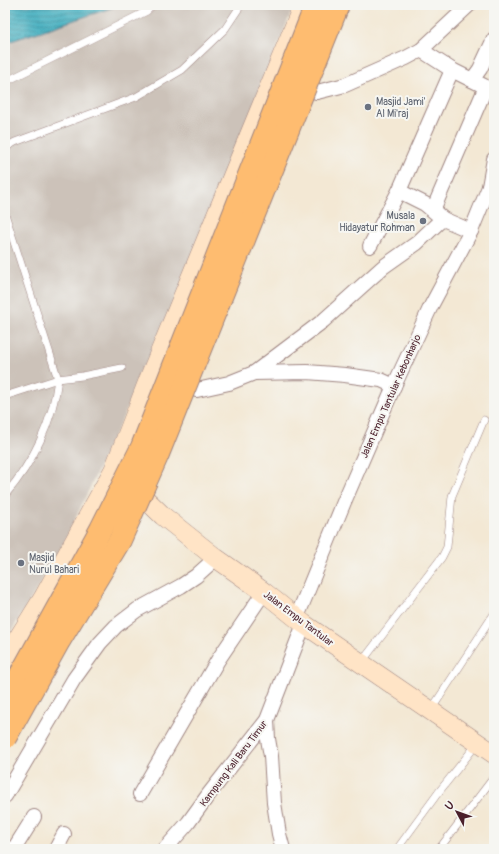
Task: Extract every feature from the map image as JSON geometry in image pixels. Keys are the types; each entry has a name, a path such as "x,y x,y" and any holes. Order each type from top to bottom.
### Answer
{"highway":[{"path":"5,703 101,529 142,447 316,5"},
{"path":"5,738 58,641 120,540 161,447 338,5"}],"street":[{"path":"5,659 43,598 114,469 150,376 303,5"},
{"path":"273,78 317,92 345,85 421,50 469,5"},
{"path":"472,80 480,69 494,39"},
{"path":"150,376 197,390 229,383 254,373 323,321 384,267 417,243 438,223 438,215 485,89 484,86 452,70 421,50"},
{"path":"370,246 398,191 452,70"},
{"name":"Jalan Empu Tantular Kebonharjo","path":"300,621 344,502 394,386 431,306 471,231 491,184 494,159"},
{"path":"398,191 425,204 438,215 471,231"},
{"path":"254,373 307,372 345,375 381,380 394,386"},
{"name":"Jalan Empu Tantular","path":"114,469 162,516 216,558 264,592 300,621 494,754"},
{"path":"5,796 74,679 100,643 116,626 137,610 181,586 196,576 216,558"},
{"path":"140,794 211,672 243,621 264,592"},
{"name":"Kampung Kali Baru Timur","path":"166,849 188,823 267,720 300,621"},
{"path":"267,720 274,803 283,849"},
{"path":"14,849 34,817"},
{"path":"56,849 64,834"}],"lane":[{"path":"5,82 147,11 153,5"},
{"path":"5,148 15,142 136,97 182,70 225,29 241,5"},
{"path":"5,214 58,378 56,394 50,416 35,452 5,495"},
{"path":"5,396 58,378 82,376 122,368"},
{"path":"361,663 442,557 447,547 452,496 484,420"},
{"path":"431,711 494,614"},
{"path":"398,849 438,793 478,743"},
{"path":"439,849 494,777"}],"shaded area":[{"path":"115,5 294,5 174,309 62,547 5,642 5,43 114,7"}],"water":[{"path":"5,5 115,5 114,7 5,43"}],"place":[{"name":"Masjid Jami' Al Mi'raj","path":"368,107"},
{"name":"Musala Hidayatur Rohman","path":"423,221"},
{"name":"Masjid Nurul Bahari","path":"21,563"}]}
